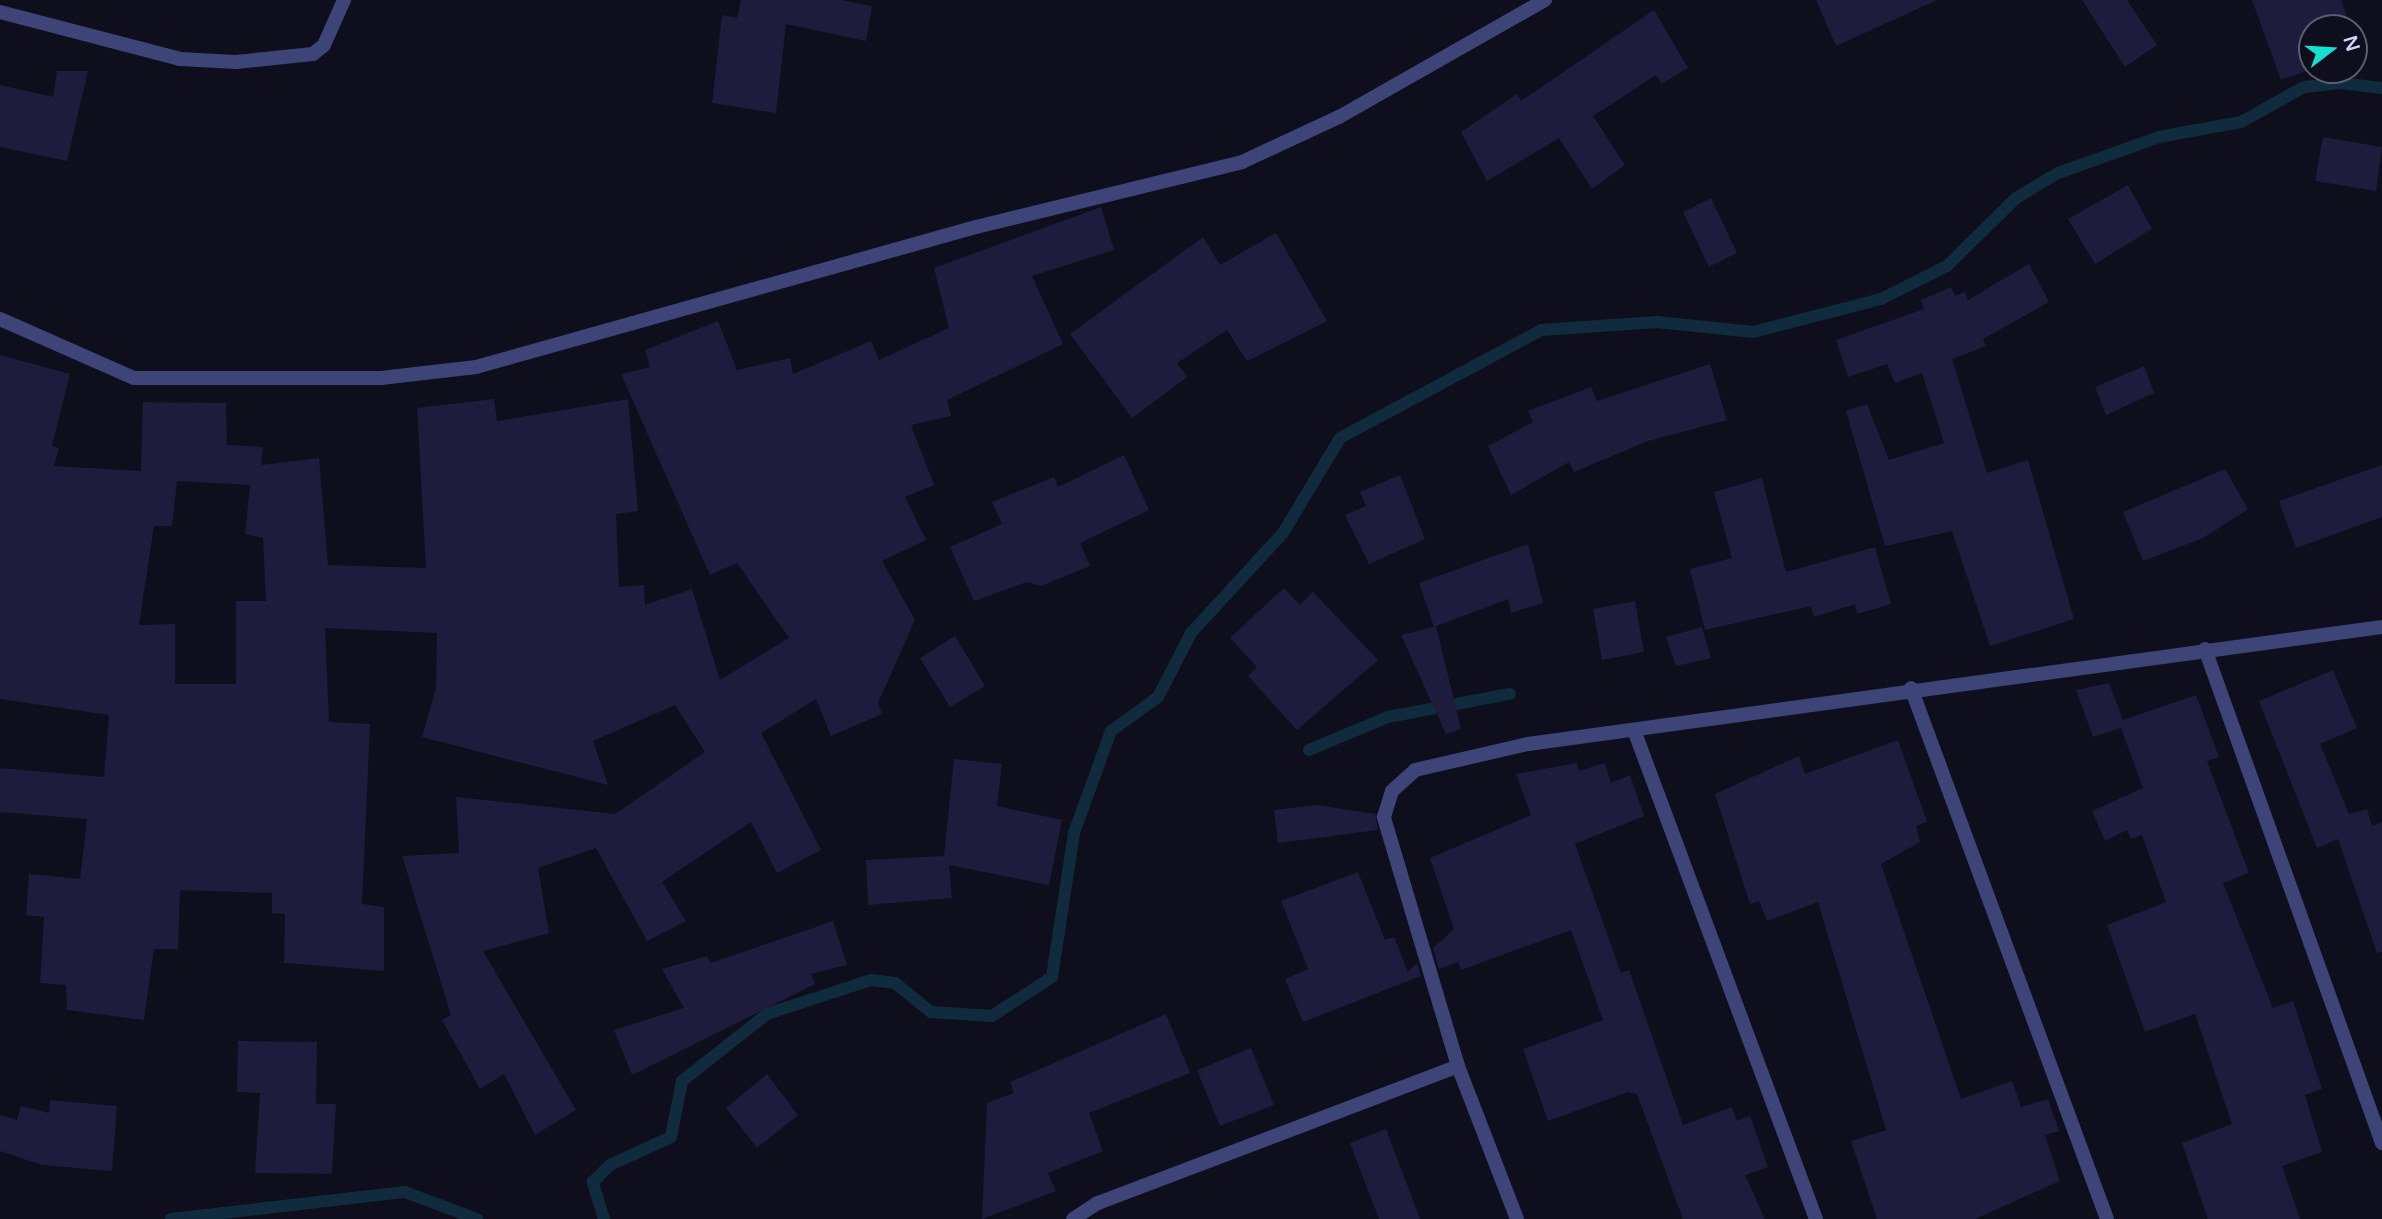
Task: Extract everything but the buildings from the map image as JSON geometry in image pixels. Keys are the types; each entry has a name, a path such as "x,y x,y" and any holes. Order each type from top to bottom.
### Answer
{"street":[{"path":"0,12 180,59 236,62 313,54 324,46 344,0"},
{"path":"0,319 134,378 380,378 476,368 976,227 1242,162 1339,117 1545,0"},
{"path":"1517,1219 1458,1066 1384,817 1392,791 1415,770 1528,744 1911,688 2382,627"},
{"path":"2205,649 2382,1143"},
{"path":"1911,688 2106,1219"},
{"path":"1634,730 1816,1219"},
{"path":"1073,1219 1098,1203 1458,1066"}],"waterway":[{"path":"604,1219 593,1182 610,1165 671,1137 682,1081 767,1014 871,980 895,983 931,1012 992,1016 1052,977 1074,833 1111,731 1158,697 1191,633 1283,533 1340,438 1541,330 1657,322 1753,332 1881,299 1947,266 2016,198 2058,173 2159,137 2241,122 2304,87 2341,83 2382,88"},
{"path":"1309,750 1388,717 1510,694"},
{"path":"171,1219 405,1192 477,1219"}]}
